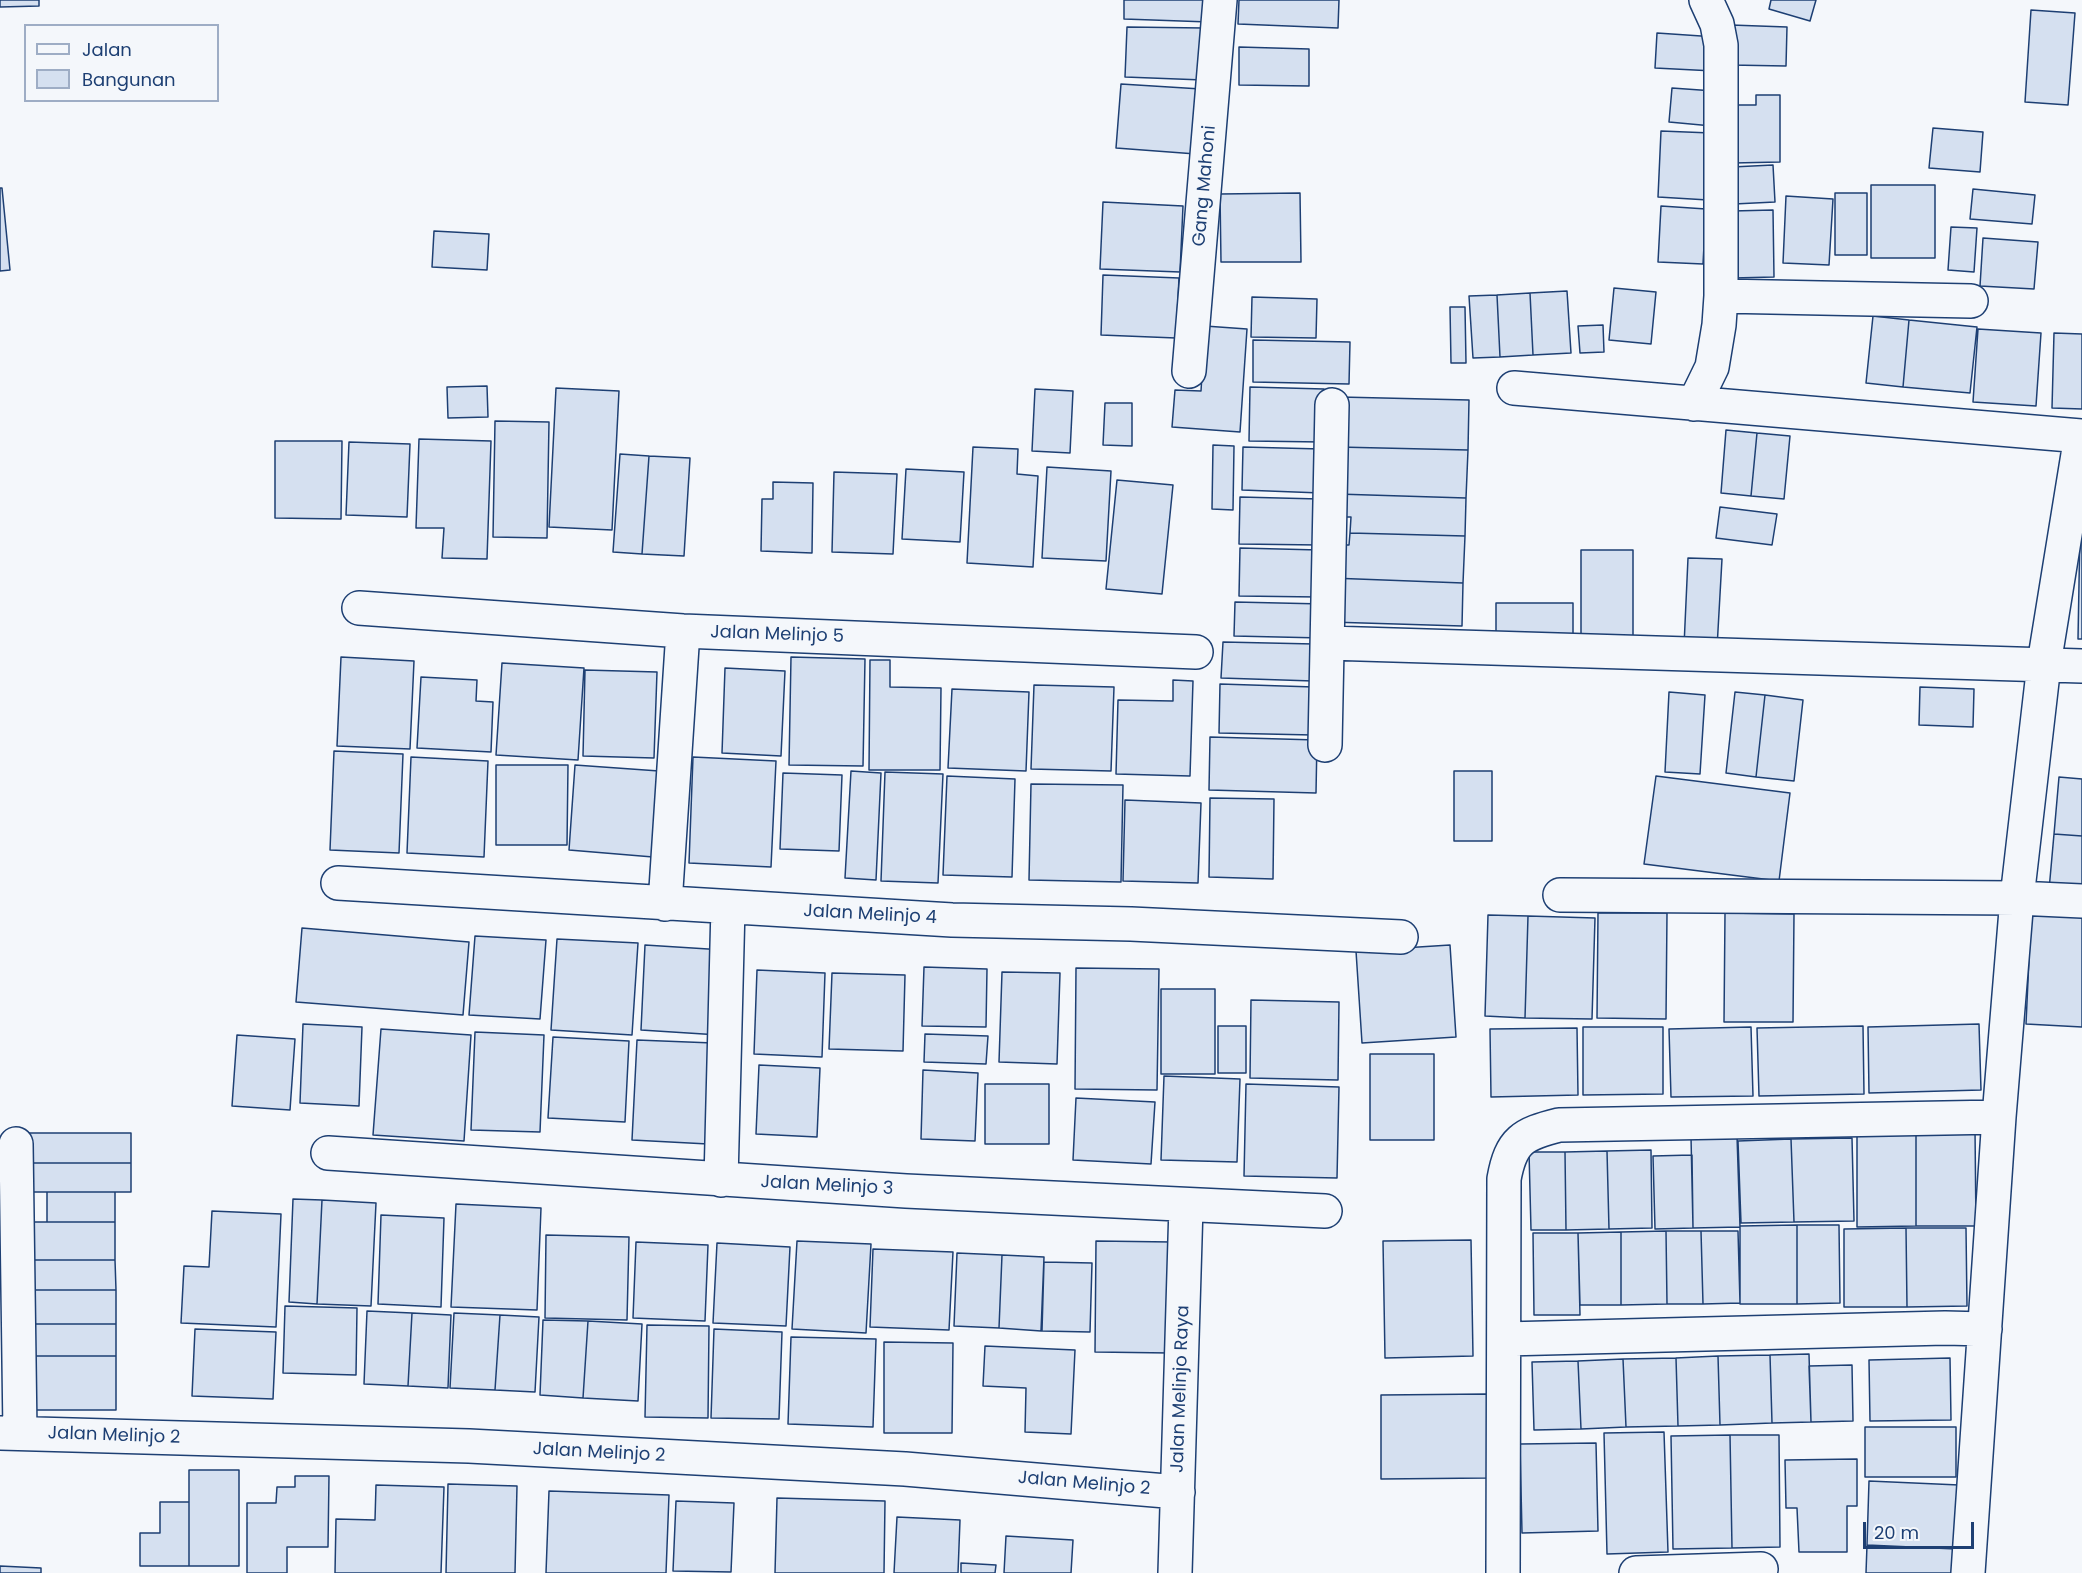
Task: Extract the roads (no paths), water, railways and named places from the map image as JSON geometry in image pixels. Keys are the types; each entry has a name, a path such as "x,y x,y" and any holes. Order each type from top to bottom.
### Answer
{"street":[{"name":"Gang Mahoni","path":"1189,371 1220,0"},
{"path":"1694,404 1712,367 1717,347 1721,296 1720,45 1718,24 1706,0"},
{"path":"1721,296 1971,301"},
{"path":"1514,388 2081,436 2044,664 2017,898 1999,1117 1968,1573"},
{"path":"1325,745 1332,405"},
{"name":"Jalan Melinjo 5","path":"359,608 683,631 1196,652"},
{"path":"664,904 683,631"},
{"path":"1328,643 2082,666"},
{"name":"Jalan Melinjo 4","path":"338,884 952,920 1131,924 1401,937"},
{"path":"1560,895 2082,900"},
{"path":"720,1180 728,907"},
{"path":"1503,1573 1504,1179 1507,1161 1516,1143 1534,1131 1559,1125 1999,1117"},
{"path":"10,1433 16,1144"},
{"name":"Jalan Melinjo 3","path":"328,1153 720,1180 1186,1206 1325,1211"},
{"name":"Jalan Melinjo Raya","path":"1175,1573 1186,1206"},
{"path":"1505,1339 1945,1328 1985,1329"},
{"name":"Jalan Melinjo 2","path":"10,1433 516,1449 905,1469 1178,1492"},
{"path":"1636,1573 1761,1569"}]}
